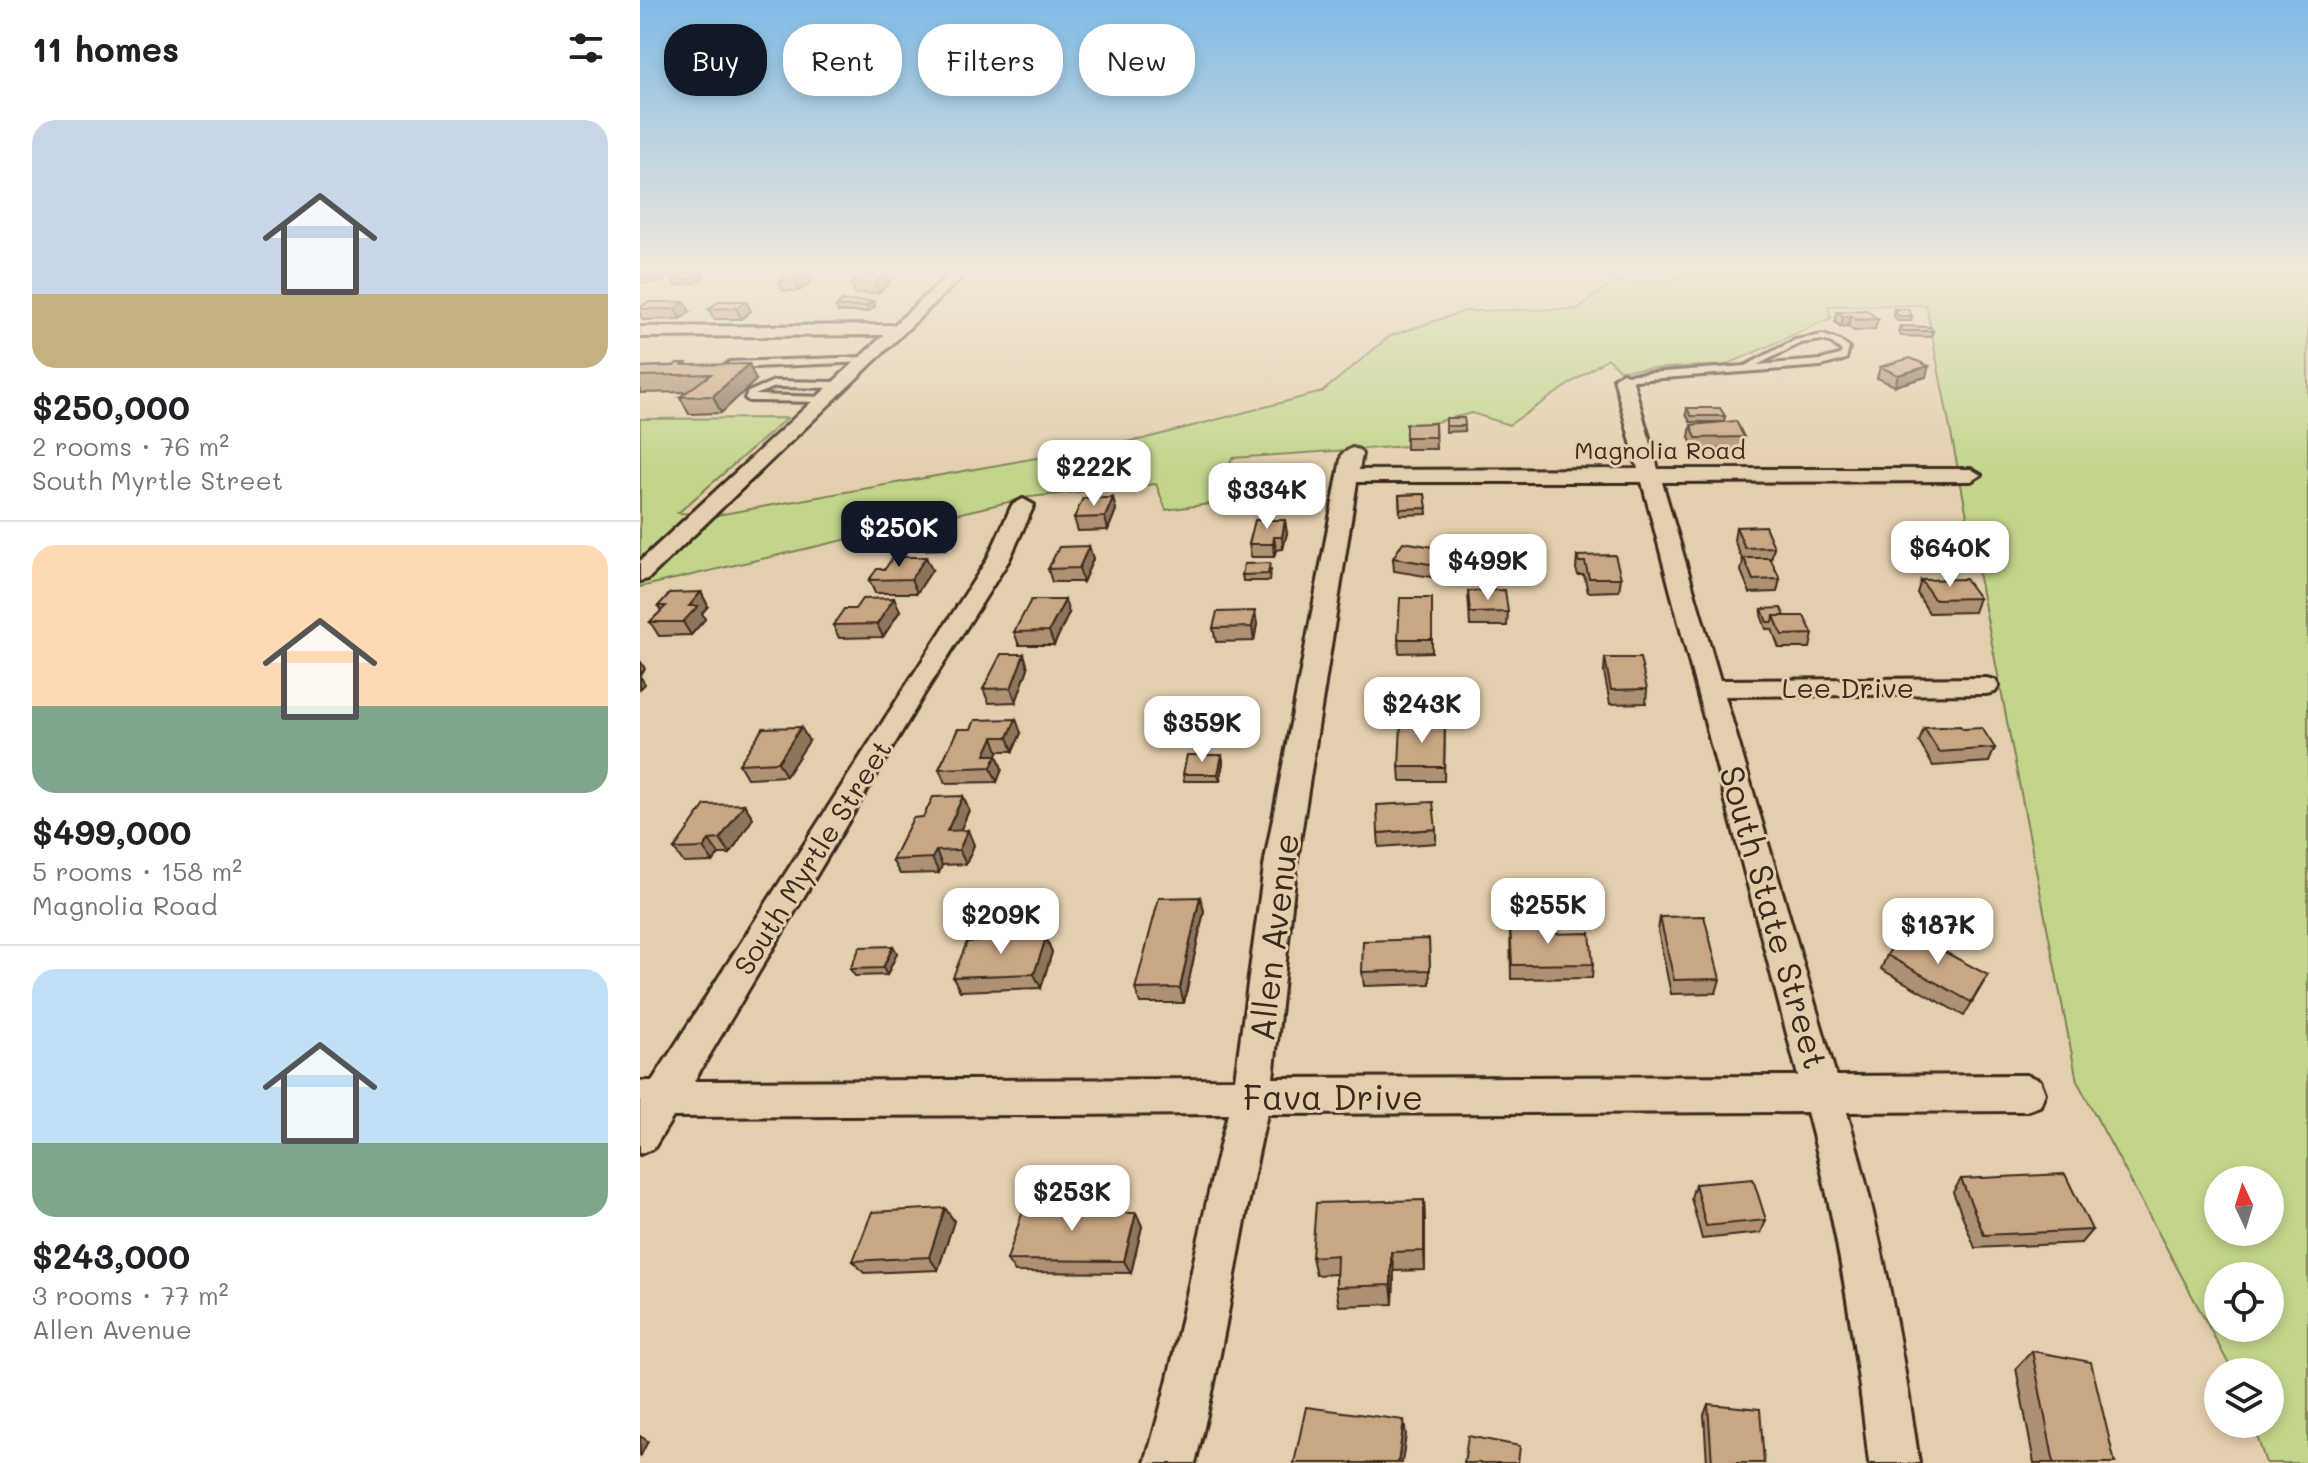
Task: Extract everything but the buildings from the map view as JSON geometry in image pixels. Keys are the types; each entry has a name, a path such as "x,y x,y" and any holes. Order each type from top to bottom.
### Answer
{"street":[{"path":"640,574 887,339"},
{"name":"South State Street","path":"1623,378 1847,1184 1879,1346 1894,1463"},
{"name":"Magnolia Road","path":"1350,465 1649,475 1971,475"},
{"name":"Allen Avenue","path":"1170,1463 1185,1411 1230,1185 1252,1097 1281,860 1350,465"},
{"name":"South Myrtle Street","path":"640,1135 651,1099 985,580 1013,532 1023,505"},
{"name":"Lee Drive","path":"1710,688 1986,686"},
{"name":"Fava Drive","path":"651,1099 2026,1093"}],"lane":[{"path":"1749,366 1806,339"},
{"path":"1623,378 1749,366 1821,363 1843,357 1846,350 1837,340 1831,339"},
{"path":"716,366 865,360"},
{"path":"824,399 749,398 751,394 774,384 839,385"}],"green space":[{"path":"1386,339 1783,339 1726,365 1619,370 1608,358 1509,425 1472,413 1407,429 1407,446 1232,458 1216,503 1166,510 1156,484 1030,497 640,587 640,419 787,418 678,513 717,515 1143,439 1322,392"},
{"path":"1933,339 2308,339 2308,1463 2266,1463 2258,1438 2284,1438 2284,1358 2225,1358 2217,1342 2284,1342 2284,1262 2204,1262 2204,1318 2077,1081"}]}
